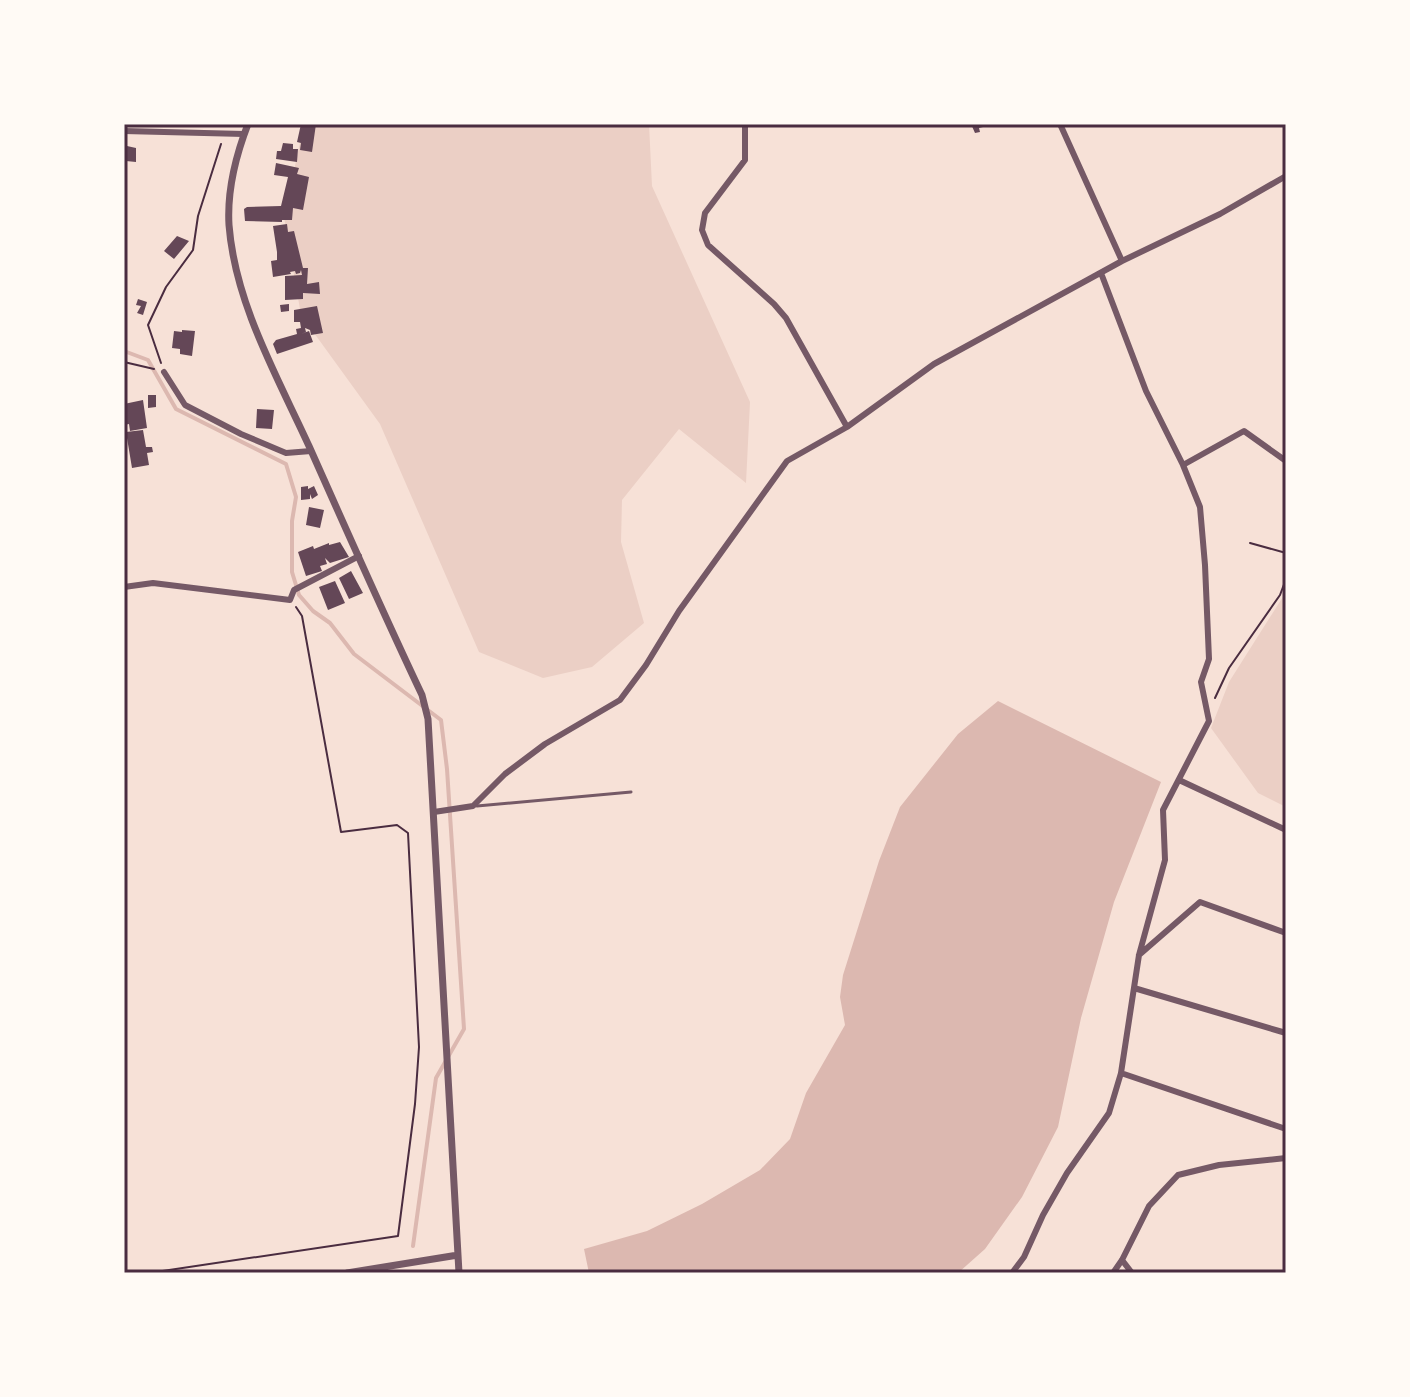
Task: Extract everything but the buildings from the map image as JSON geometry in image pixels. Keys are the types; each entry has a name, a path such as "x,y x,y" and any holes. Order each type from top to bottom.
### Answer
{"street":[{"path":"248,124 229,197 234,260 247,305 422,695 428,719 459,1273"},
{"path":"745,124 745,160 705,213 702,230 708,245 786,318 847,427"},
{"path":"1060,124 1122,261"},
{"path":"124,131 244,134"},
{"path":"434,812 473,806 505,774 545,744 620,700 679,611 787,461 847,427 934,364 1122,261 1220,214 1286,176"},
{"path":"1012,1273 1024,1257 1067,1173 1109,1113 1121,1073 1139,955 1165,860 1163,810 1209,721 1201,682 1209,659 1200,507 1146,391 1101,273"},
{"path":"164,372 185,405 286,453 311,451"},
{"path":"1183,465 1244,431 1286,461"},
{"path":"124,587 153,583 290,600 294,590 359,556"},
{"path":"1179,780 1286,830"},
{"path":"1139,955 1200,902 1286,933"},
{"path":"1134,988 1286,1033"},
{"path":"1121,1073 1286,1129"},
{"path":"1113,1273 1149,1206 1178,1175 1219,1165 1286,1158"},
{"path":"347,1273 458,1255"},
{"path":"1122,1260 1132,1273"}],"lane":[{"path":"473,806 631,792"}],"path":[{"path":"164,372 148,325 166,287 193,250 198,216 225,133"},
{"path":"124,362 164,372"},
{"path":"1250,543 1286,553"},
{"path":"1208,713 1229,668 1280,595 1286,579"},
{"path":"149,1273 398,1236 419,1047 408,833 397,825 341,832 302,616 290,600"}],"shaded area":[{"path":"304,124 649,124 652,186 750,402 746,483 679,429 622,500 621,542 644,623 592,667 543,678 479,652 380,424 301,315 284,217"},
{"path":"1286,592 1286,807 1258,793 1211,728 1229,682"},
{"path":"998,701 1161,782 1114,902 1081,1018 1058,1127 1022,1197 985,1249 958,1273 589,1273 584,1249 647,1231 702,1204 760,1170 790,1139 806,1093 845,1025 840,997 843,975 879,861 900,807 958,734"}],"waterway":[{"path":"124,351 148,360 176,409 286,464 296,497 292,521 292,572 299,595 313,611 330,623 354,654 441,720 464,1029 436,1078 413,1246"}]}
